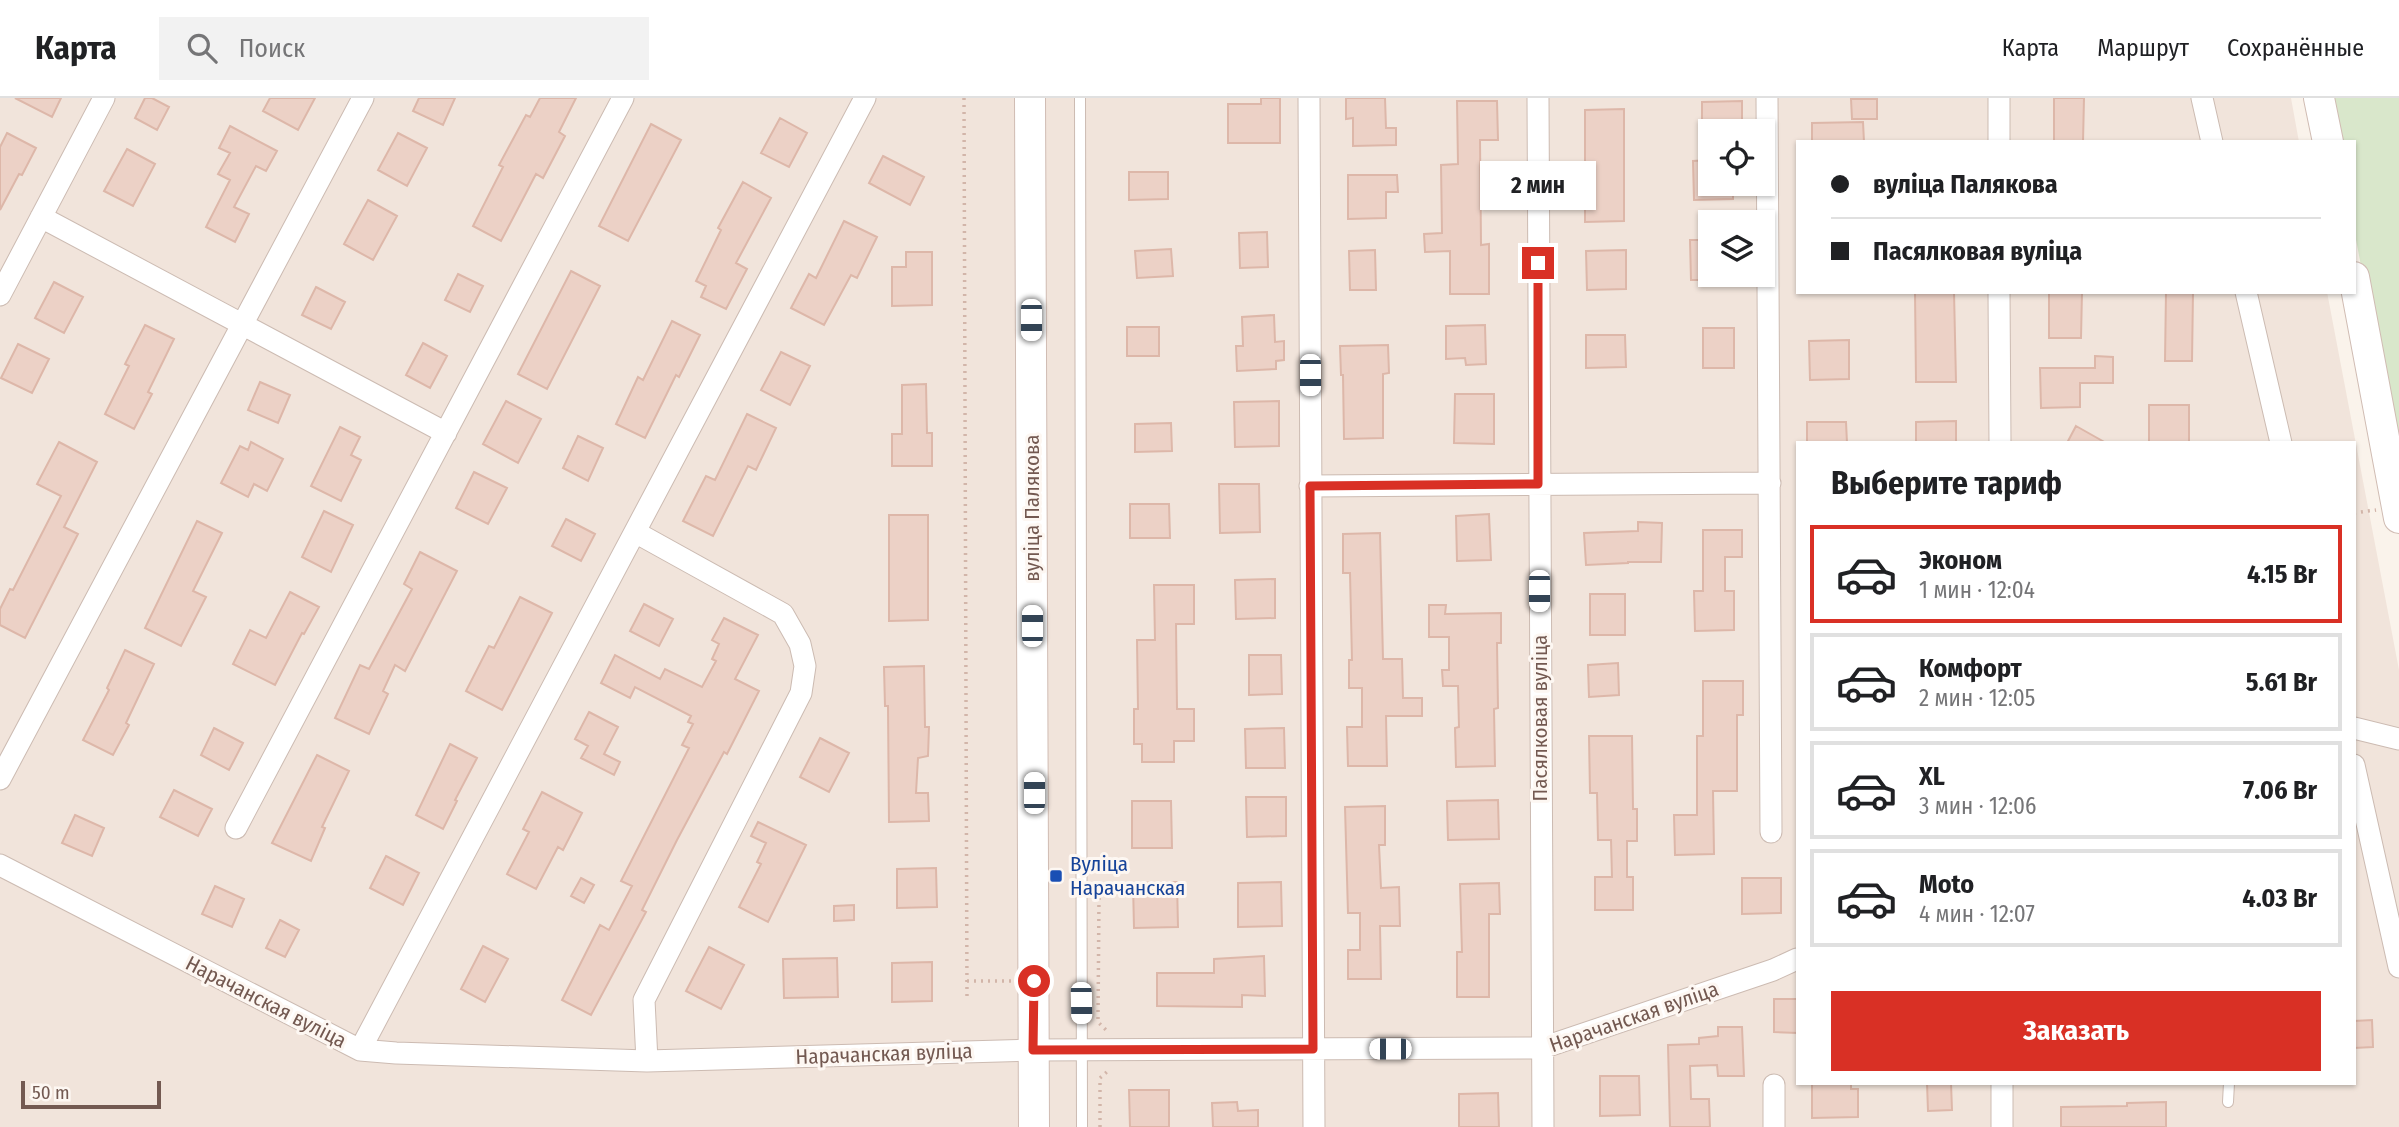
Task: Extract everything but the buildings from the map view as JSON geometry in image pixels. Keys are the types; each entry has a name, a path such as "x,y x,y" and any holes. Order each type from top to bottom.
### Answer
{"street":[{"path":"0,295 104,98"},
{"path":"0,779 363,98"},
{"path":"236,828 623,98"},
{"path":"360,1050 865,98"},
{"name":"вуліца Палякова","path":"1030,98 1034,1127"},
{"path":"1309,98 1314,1127"},
{"name":"Пасялковая вуліца","path":"1538,98 1543,1127"},
{"path":"1767,98 1771,832"},
{"path":"1999,98 1999,140"},
{"path":"2202,98 2212,140"},
{"path":"2319,98 2328,140"},
{"path":"41,217 446,433"},
{"path":"2356,286 2396,476 2393,513"},
{"path":"1999,294 2000,441"},
{"path":"2246,294 2281,441"},
{"path":"1310,486 1770,483"},
{"path":"635,532 783,614 800,644 805,666 802,693 643,1000 647,1061"},
{"path":"2356,729 2399,740"},
{"path":"2356,774 2399,967"},
{"name":"Нарачанская вуліца","path":"0,865 360,1050 647,1061 1082,1049 1542,1048 1773,970 1796,959"},
{"path":"1774,1085 1774,1127"},
{"path":"2002,1085 2002,1127"}],"lane":[{"path":"1080,98 1082,1127"},
{"path":"2228,1085 2228,1102"}],"path":[{"path":"964,98 967,1000"},
{"path":"2356,513 2393,513"},
{"path":"967,981 1021,981"},
{"path":"1100,1127 1100,1078 1112,1068"}],"shaded area":[{"path":"0,98 2291,98 2299,140 1796,140 1796,294 2327,294 2355,441 1796,441 1796,1085 2356,1085 2356,444 2399,670 2399,1127 0,1127"}],"green space":[{"path":"2329,98 2399,98 2399,451 2393,435 2356,240 2356,140 2337,140"}],"place":[{"name":"Вуліца Нарачанская","path":"1056,876"}],"route":[{"path":"1034,981 1033,1050 1313,1049 1310,486 1538,484 1538,263"}]}
